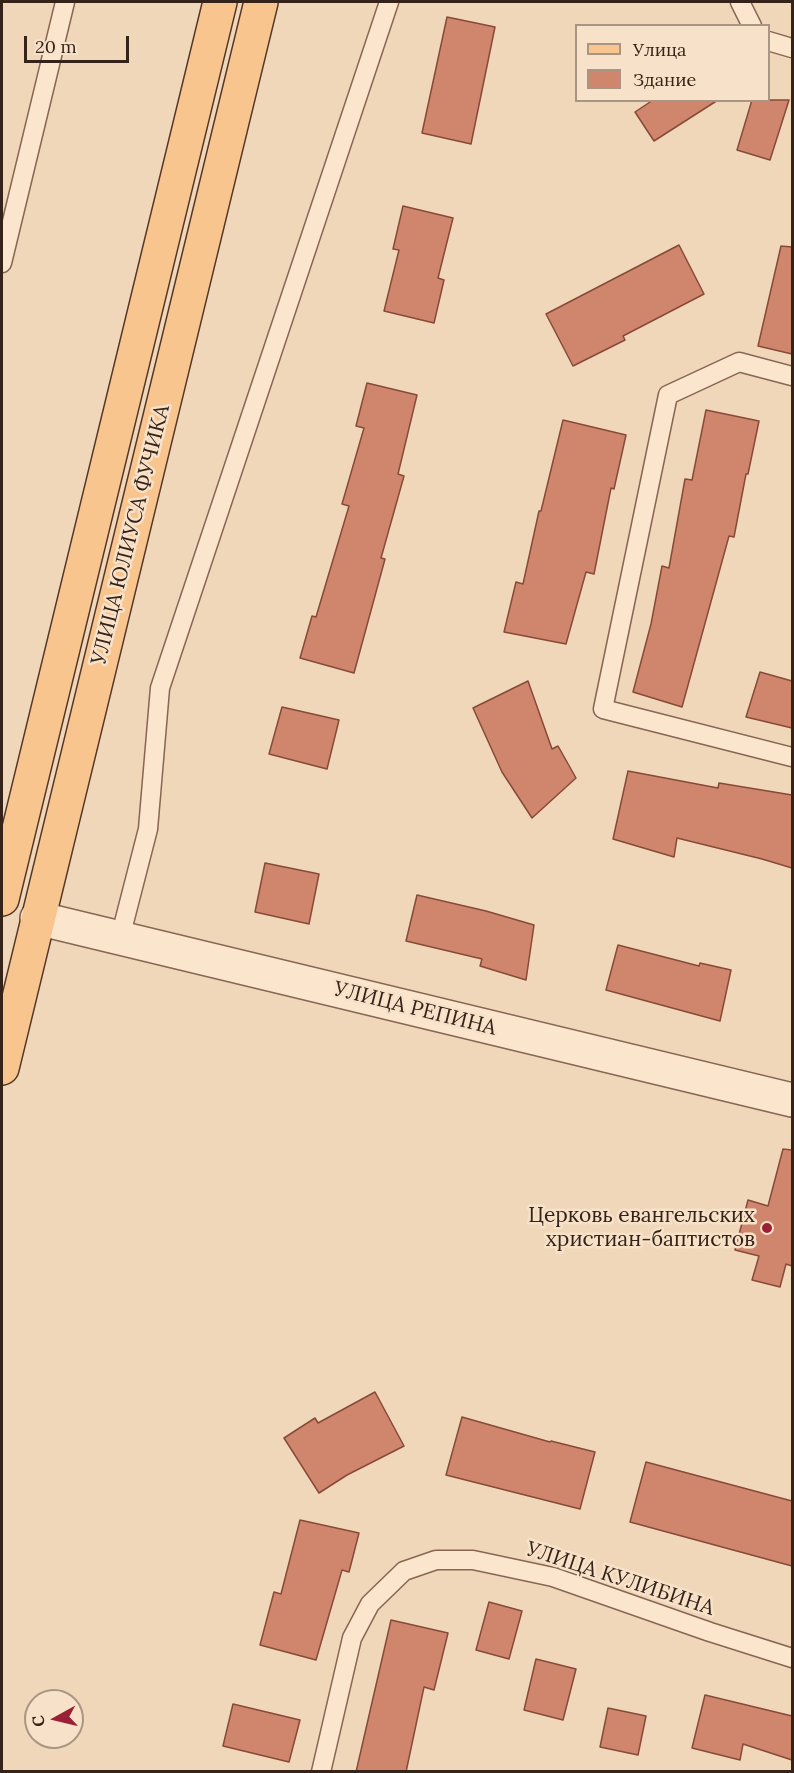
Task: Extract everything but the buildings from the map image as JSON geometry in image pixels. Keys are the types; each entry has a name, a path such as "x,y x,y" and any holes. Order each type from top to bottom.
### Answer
{"main road":[{"name":"УЛИЦА ЮЛИУСА ФУЧИКА","path":"2,899 220,2"},
{"name":"УЛИЦА ЮЛИУСА ФУЧИКА","path":"2,1068 261,2"}],"street":[{"name":"УЛИЦА РЕПИНА","path":"37,918 792,1100"}],"lane":[{"path":"2,264 65,2"},
{"path":"120,938 148,829 160,688 389,2"},
{"path":"740,2 751,24"},
{"path":"770,42 792,48"},
{"path":"792,376 739,363 668,395 603,709 792,757"},
{"name":"УЛИЦА КУЛИБИНА","path":"321,1772 352,1638 365,1612 404,1570 436,1560 473,1560 553,1577 792,1658"}],"place":[{"name":"Церковь евангельских христиан-баптистов","path":"767,1228"}]}
